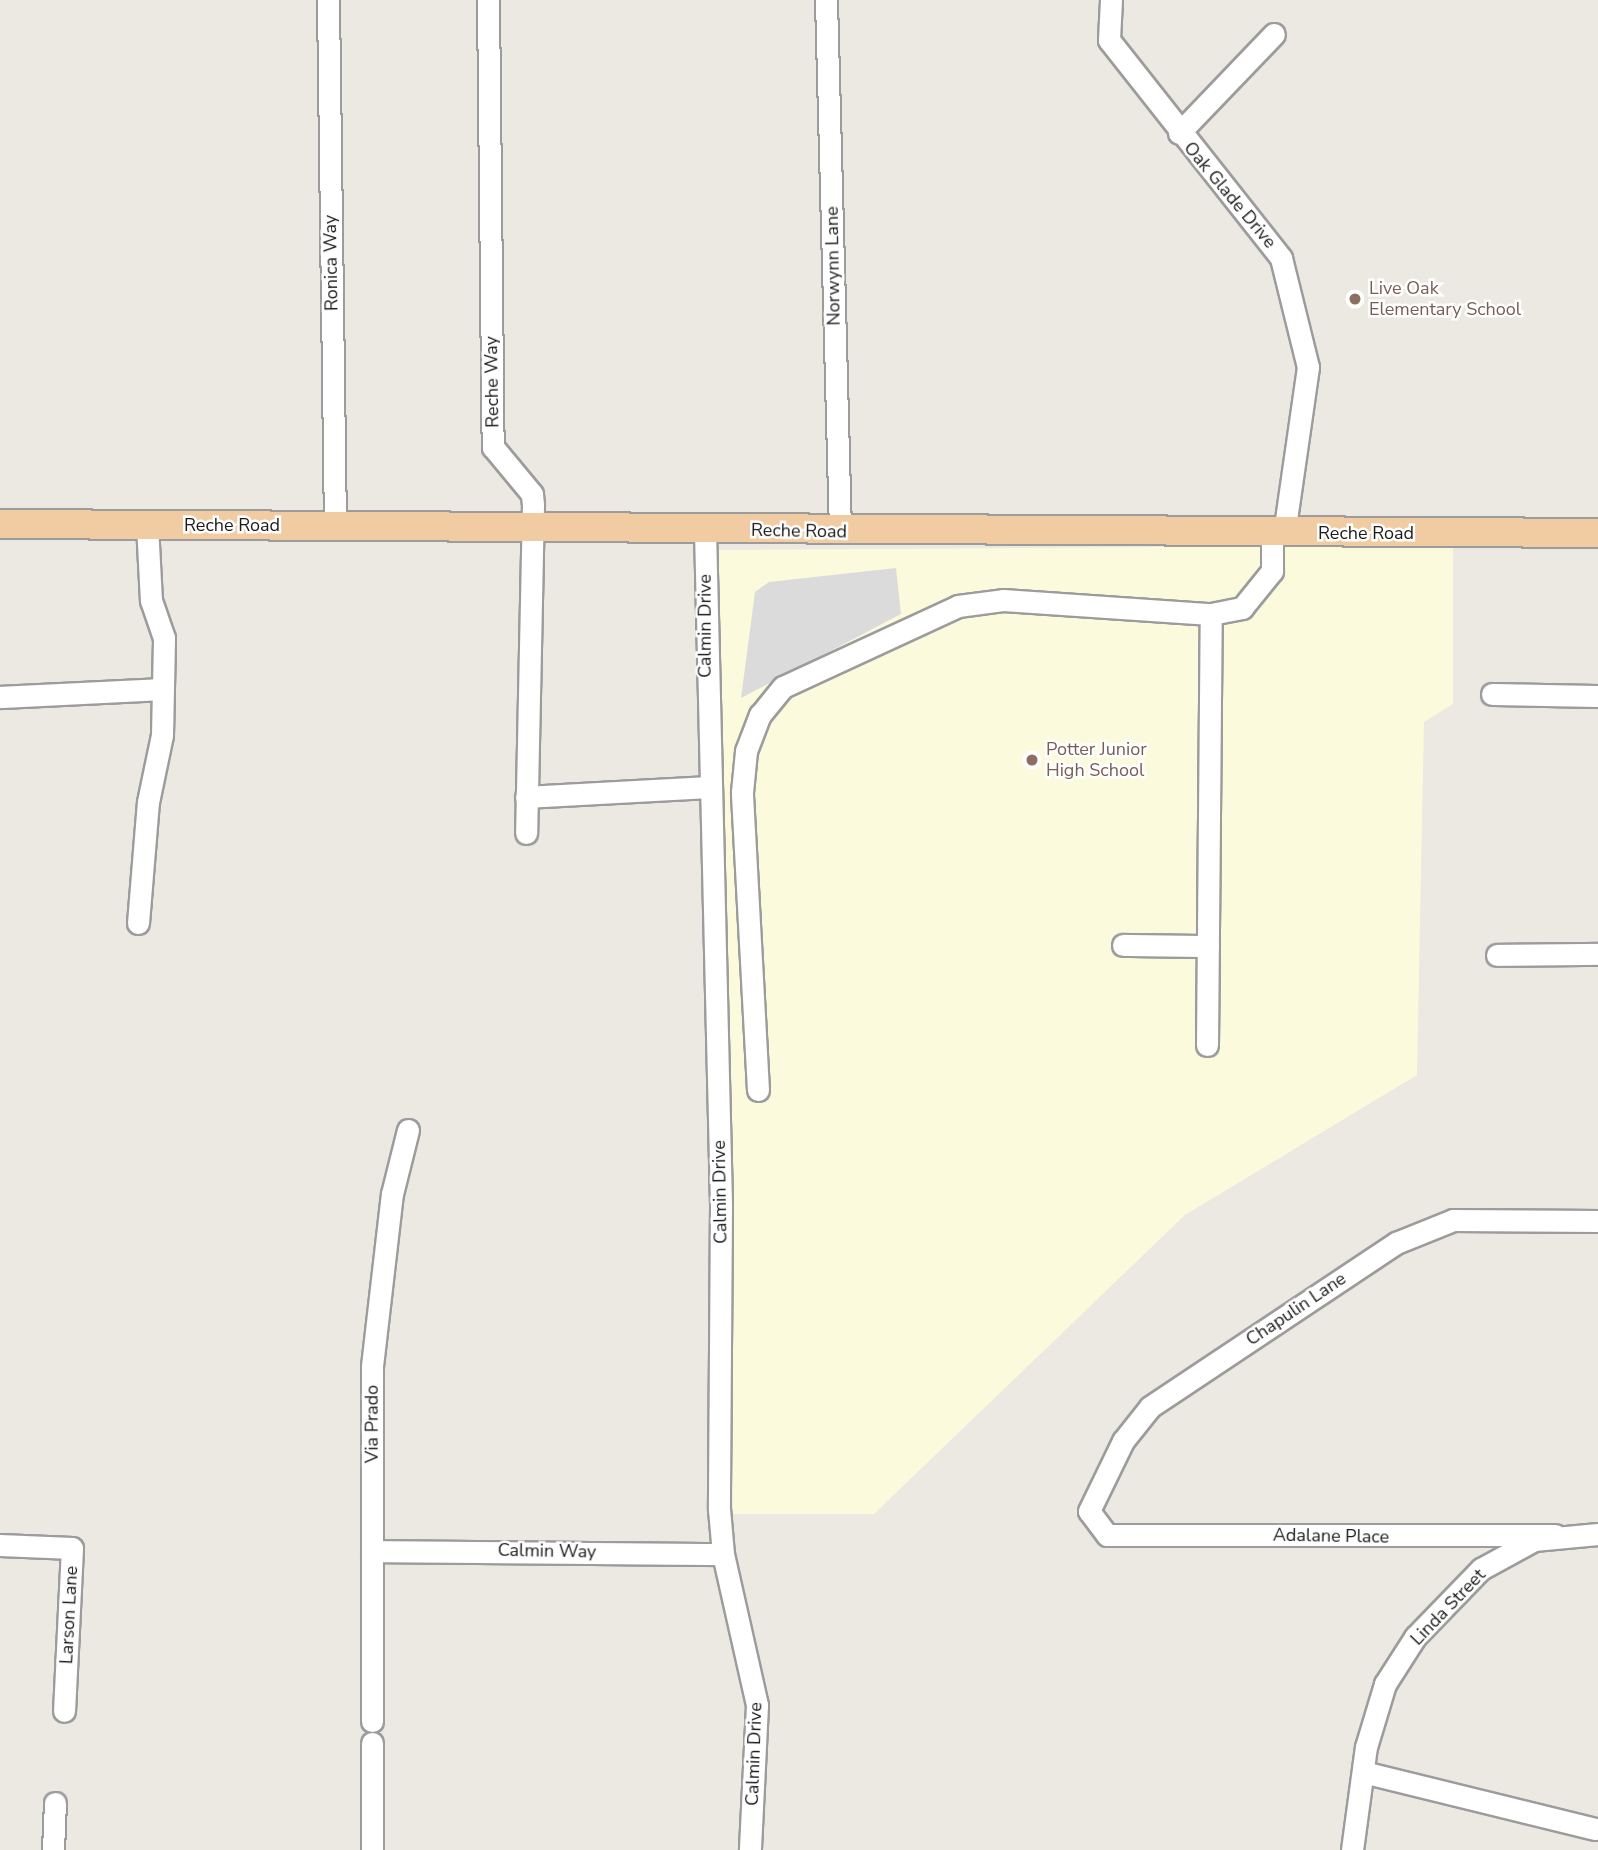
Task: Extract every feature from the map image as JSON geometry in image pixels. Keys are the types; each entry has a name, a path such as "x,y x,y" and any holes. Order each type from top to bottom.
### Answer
{"main road":[{"name":"Reche Road","path":"0,524 335,525 840,532 1598,533"}],"street":[{"name":"Ronica Way","path":"328,0 335,525"},
{"name":"Reche Way","path":"488,0 493,447 532,494 526,833"},
{"name":"Norwynn Lane","path":"826,0 840,532"},
{"name":"Oak Glade Drive","path":"758,1090 742,792 746,751 760,715 783,687 958,606 1003,600 1211,614 1242,608 1258,594 1272,571 1308,367 1281,258 1179,133 1109,40 1111,0"},
{"path":"1179,133 1274,34"},
{"path":"138,923 163,689 164,638 151,601 147,524"},
{"name":"Calmin Drive","path":"705,530 708,787 721,1206 723,1554 757,1705 750,1850"},
{"path":"1207,1045 1211,614"},
{"path":"0,697 163,689"},
{"path":"1492,694 1598,696"},
{"path":"526,797 708,787"},
{"path":"1123,945 1208,946"},
{"path":"1497,955 1598,954"},
{"name":"Via Prado","path":"372,1721 372,1366 392,1194 408,1130"},
{"name":"Chapulin Lane","path":"1107,1535 1089,1511 1123,1441 1150,1407 1396,1243 1452,1220 1598,1221"},
{"name":"Linda Street","path":"1354,1847 1363,1772 1385,1684 1415,1637 1481,1569 1555,1535 1598,1534"},
{"name":"Adalane Place","path":"1107,1535 1555,1535"},
{"name":"Larson Lane","path":"0,1545 72,1548 64,1712"},
{"name":"Calmin Way","path":"372,1551 723,1554"},
{"path":"372,1743 372,1850"},
{"path":"1363,1772 1595,1829"},
{"path":"53,1850 55,1803"}],"shaded area":[{"path":"1453,545 1453,704 1424,722 1417,1075 1185,1215 874,1514 733,1514 716,725 718,550"},
{"path":"896,568 901,614 741,698 755,592 769,582"}],"place":[{"name":"Live Oak Elementary School","path":"1355,299"},
{"name":"Potter Junior High School","path":"1032,760"}]}
